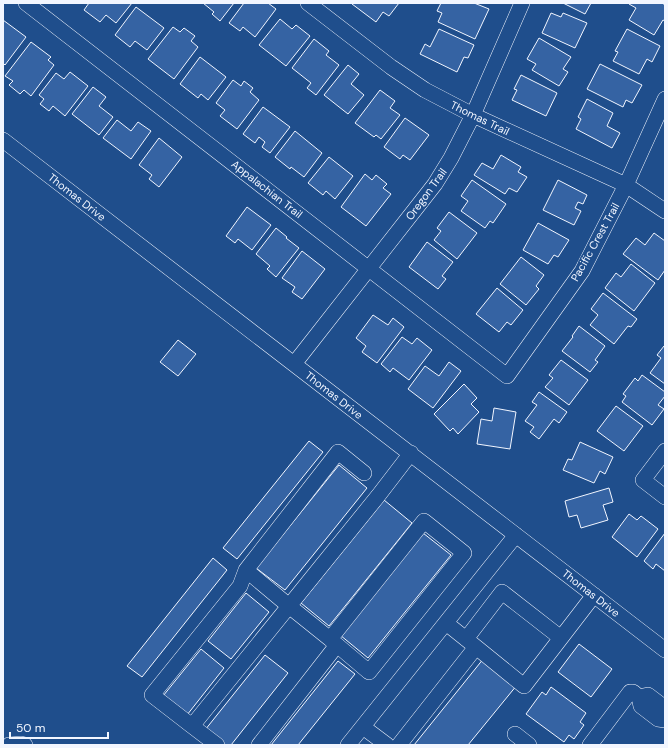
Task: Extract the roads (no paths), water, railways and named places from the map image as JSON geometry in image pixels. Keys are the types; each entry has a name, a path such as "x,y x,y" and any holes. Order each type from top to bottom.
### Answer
{"street":[{"name":"Appalachian Trail","path":"26,3 507,376"},
{"name":"Thomas Trail","path":"308,3 391,67 425,90 473,115 626,185 665,211"},
{"name":"Oregon Trail","path":"294,364 435,184 452,158 473,115 522,3"},
{"name":"Pacific Crest Trail","path":"507,376 582,271 626,185 665,99"},
{"name":"Thomas Drive","path":"3,140 665,650"},
{"path":"665,451 643,480 665,498"},
{"path":"217,745 152,695 240,586 246,570 338,452 364,473"},
{"path":"192,726 411,454"},
{"path":"246,570 334,642 369,672 464,553 424,521 334,642 259,745"},
{"path":"348,745 516,535"},
{"path":"399,745 471,643 502,592 561,638"},
{"path":"446,623 524,686 594,595"},
{"path":"590,745 630,692 633,692 639,697 641,706 658,719 665,720"},
{"path":"639,697 648,695 665,708"},
{"path":"363,727 387,745"},
{"path":"515,734 529,745"},
{"path":"9,745 25,745"}]}
